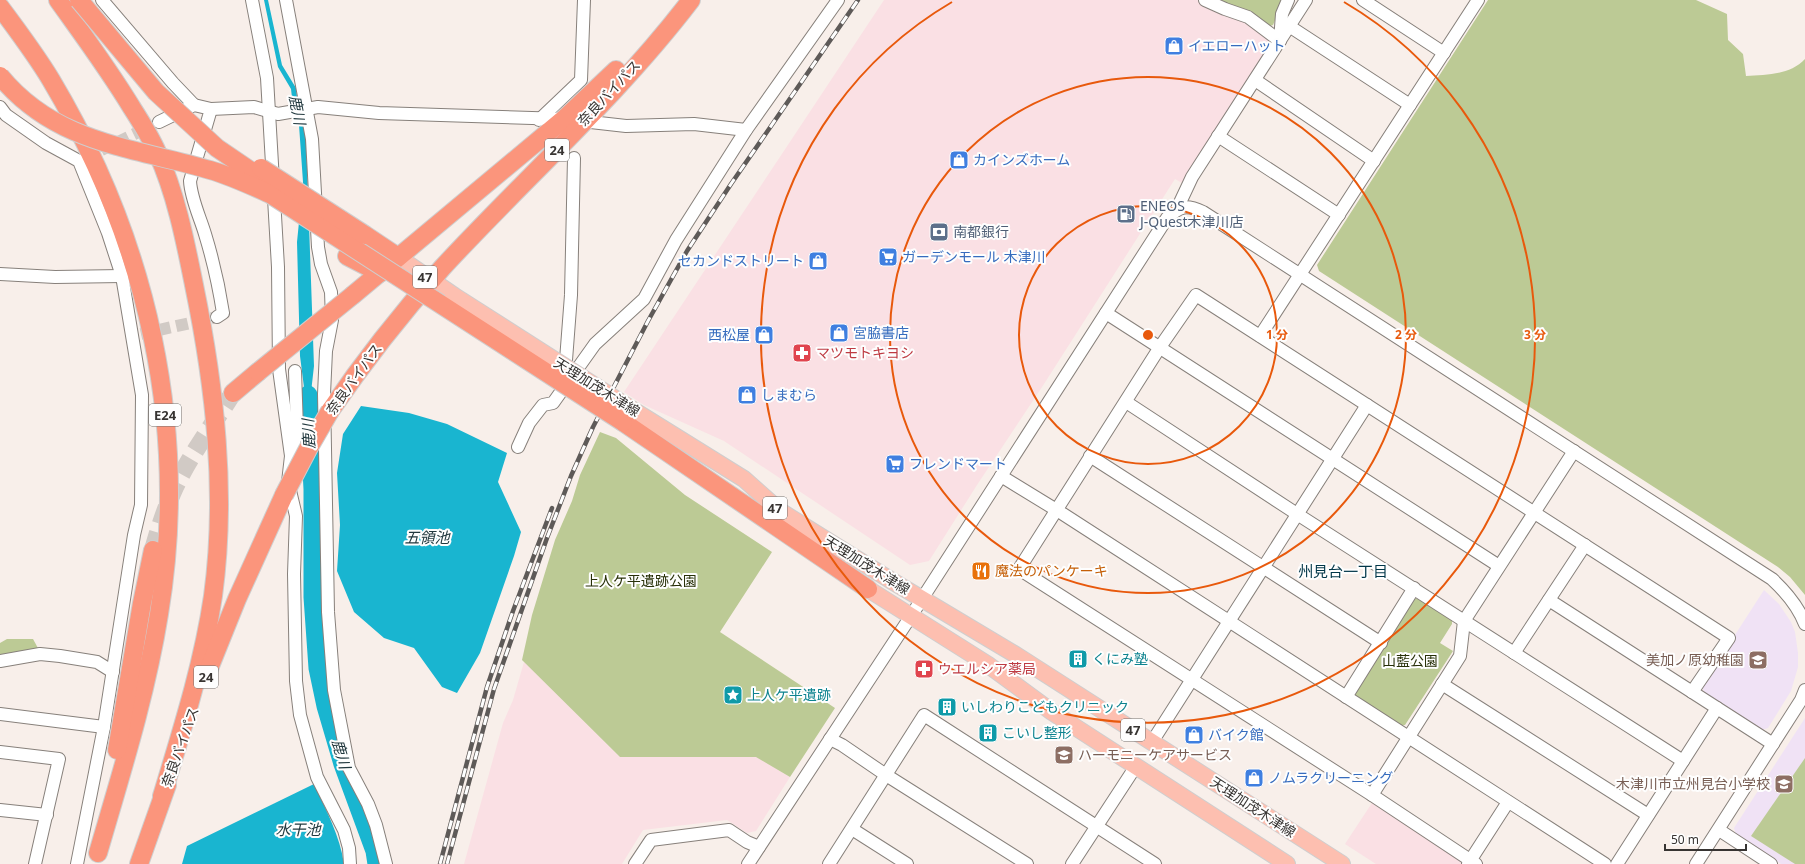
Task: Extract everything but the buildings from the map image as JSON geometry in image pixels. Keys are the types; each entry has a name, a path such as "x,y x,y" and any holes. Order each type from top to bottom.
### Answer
{"highway":[{"path":"58,0 122,91 156,150 174,200 185,242 198,301 211,379 219,488 217,558 213,595 199,668 162,796"},
{"path":"79,0 156,92 231,159 626,420 868,589"},
{"path":"84,0 135,52 172,94 200,120 266,171 398,258"},
{"name":"奈良バイパス","path":"233,393 380,273 564,119 622,64 680,0"},
{"name":"奈良バイパス","path":"139,864 162,796 237,599 284,495 330,411 355,374 431,281 584,121 654,45 691,0"},
{"name":"E24","path":"0,7 26,42 58,91 91,155 112,201 140,281 160,369 165,413 168,463 168,533 159,614 142,695 97,858"},
{"path":"0,76 30,107 49,120 74,132 109,144 210,170 241,181 270,194 761,504 780,511"},
{"path":"0,94 22,116 50,133 98,152 197,176 240,191 265,204 347,256 380,273"},
{"path":"97,858 142,603 153,550"}],"main road":[{"name":"天理加茂木津線","path":"398,258 453,295 626,420"},
{"name":"天理加茂木津線","path":"380,273 626,420"},
{"name":"天理加茂木津線","path":"780,511 1016,655 1342,864"},
{"name":"天理加茂木津線","path":"868,589 987,664 1052,712 1287,864"}],"street":[{"path":"102,0 173,83 194,105 211,109 254,107 274,113 306,110 318,107 379,113 539,120 564,119 626,126 700,124 746,130"},
{"path":"252,0 274,113 279,369 281,393 291,456"},
{"path":"286,0 312,138 320,264 331,292 332,320 326,351 324,394 328,612 334,690 349,768 368,804 376,825 386,864"},
{"path":"539,120 581,80 584,0"},
{"path":"518,448 529,423 543,405 553,403 595,344 644,299 676,240 746,130 838,0"},
{"path":"1205,0 1248,17 1280,41"},
{"path":"1280,41 1282,14 1288,0"},
{"path":"748,864 911,616 1167,218 1176,209 1192,177 1306,0"},
{"path":"1363,0 1444,52"},
{"path":"1260,336 1478,0"},
{"path":"1289,26 1410,105"},
{"path":"1254,80 1374,161"},
{"path":"159,122 194,105"},
{"path":"0,108 6,115 46,143 79,161 108,233 122,276 137,334 142,395 141,505 134,535 104,726 77,864"},
{"path":"211,109 190,181 190,190 206,236 220,294 223,313 217,317"},
{"path":"1218,136 1339,215"},
{"path":"568,382 564,370 571,295 574,158"},
{"path":"1176,209 1187,207 1203,212 1772,579 1790,597 1804,617"},
{"path":"0,274 54,277 122,276"},
{"path":"1508,802 1472,863 1372,795 1019,569 1090,456 1196,294 1729,638 1692,692"},
{"path":"1106,313 1499,566"},
{"path":"295,371 297,430 291,456 288,482 296,516 294,574 295,657 300,715 317,778 344,830 349,848 350,864"},
{"path":"1126,402 1297,514 1683,761"},
{"path":"1152,742 1367,405"},
{"path":"1372,795 1460,656 1464,621 1574,451"},
{"path":"1090,456 1381,643"},
{"path":"1001,476 1604,864"},
{"path":"1514,653 1585,545"},
{"path":"1346,697 1414,588"},
{"path":"1549,600 1773,744"},
{"path":"0,661 40,654 97,662 113,672"},
{"path":"1442,684 1648,815"},
{"path":"1696,864 1801,700 1805,690"},
{"path":"1617,864 1717,708"},
{"path":"0,714 104,726"},
{"path":"829,864 924,715 1155,864"},
{"path":"830,739 842,745 886,775 1027,864"},
{"path":"0,752 59,759 35,864"},
{"path":"1072,864 1136,766"},
{"path":"0,810 47,815"},
{"path":"852,829 907,864"},
{"path":"635,864 651,840 729,830 759,847"},
{"path":"1719,830 1771,864"}],"shaded area":[{"path":"884,0 1197,0 1222,12 1244,20 1270,39 1271,46 1182,183 1175,179 929,561 910,565 724,441 644,405 624,392"},
{"name":"美加ノ原幼稚園","path":"1764,590 1779,604 1791,622 1795,632 1798,667 1791,691 1768,728 1762,730 1704,692 1702,686"},
{"path":"524,662 620,757 757,757 790,777 756,831 747,833 727,820 643,830 622,864 464,864 503,723 513,700"},
{"name":"木津川市立州見台小学校","path":"1805,718 1805,864 1781,864 1736,835 1734,828"},
{"path":"1372,803 1460,859 1461,864 1376,864 1345,844"}],"green space":[{"path":"1216,0 1284,0 1273,25 1267,27"},
{"path":"1488,0 1696,0 1727,14 1728,40 1743,54 1746,76 1785,71 1799,64 1805,59 1805,595 1790,577 1778,567 1319,271 1317,265"},
{"name":"上人ケ平遺跡公園","path":"600,432 616,438 685,495 772,552 720,632 835,708 790,777 756,757 620,757 522,660 532,615 555,540 572,501 580,475"},
{"name":"山藍公園","path":"1420,598 1452,618 1452,624 1440,643 1453,651 1405,725 1399,726 1356,698 1354,692 1414,599"},
{"path":"7,639 33,639 39,650 0,656 0,643"},
{"path":"1805,758 1805,864 1795,864 1751,836"}],"water":[{"path":"264,0 268,0 282,65 296,88 299,115 303,124 306,138 314,366 308,419 300,356 297,242 303,182 299,125 294,115 291,89 278,67"},
{"name":"五領池","path":"361,406 409,413 447,424 507,453 498,482 521,532 480,653 457,693 442,687 414,648 384,638 354,612 337,571 340,525 337,473 343,434"},
{"name":"水干池","path":"314,784 336,833 344,864 182,864 187,846"}],"waterway":[{"name":"鹿川","path":"308,395 313,489 313,597 318,668 326,706 343,764 375,851 377,864"}],"tunnel":[{"path":"85,158 151,126"},
{"path":"141,334 217,317"},
{"path":"153,550 163,518 181,475 233,393"}],"railway":[{"path":"447,864 494,689 547,538 571,476 593,427 648,321 687,251 731,184 858,0"},
{"path":"440,864 487,687 513,611 552,508"}],"place":[{"name":"イエローハット","path":"1174,46"},
{"name":"カインズホーム","path":"959,160"},
{"name":"ENEOS J-Quest木津川店","path":"1126,214"},
{"name":"南都銀行","path":"939,232"},
{"name":"ガーデンモール 木津川","path":"888,257"},
{"name":"セカンドストリート","path":"818,261"},
{"name":"宮脇書店","path":"839,333"},
{"name":"西松屋","path":"764,335"},
{"name":"マツモトキヨシ","path":"802,353"},
{"name":"しまむら","path":"747,395"},
{"name":"フレンドマート","path":"895,464"},
{"name":"魔法のパンケーキ","path":"981,571"},
{"name":"くにみ塾","path":"1078,659"},
{"name":"美加ノ原幼稚園","path":"1758,660"},
{"name":"ウエルシア薬局","path":"924,669"},
{"name":"上人ケ平遺跡","path":"733,695"},
{"name":"いしわりこどもクリニック","path":"947,707"},
{"name":"こいし整形","path":"988,733"},
{"name":"バイク館","path":"1194,735"},
{"name":"ハーモニーケアサービス","path":"1064,755"},
{"name":"ノムラクリーニング","path":"1254,778"},
{"name":"木津川市立州見台小学校","path":"1784,784"}],"district":[{"name":"州見台一丁目","path":"1343,572"}]}
